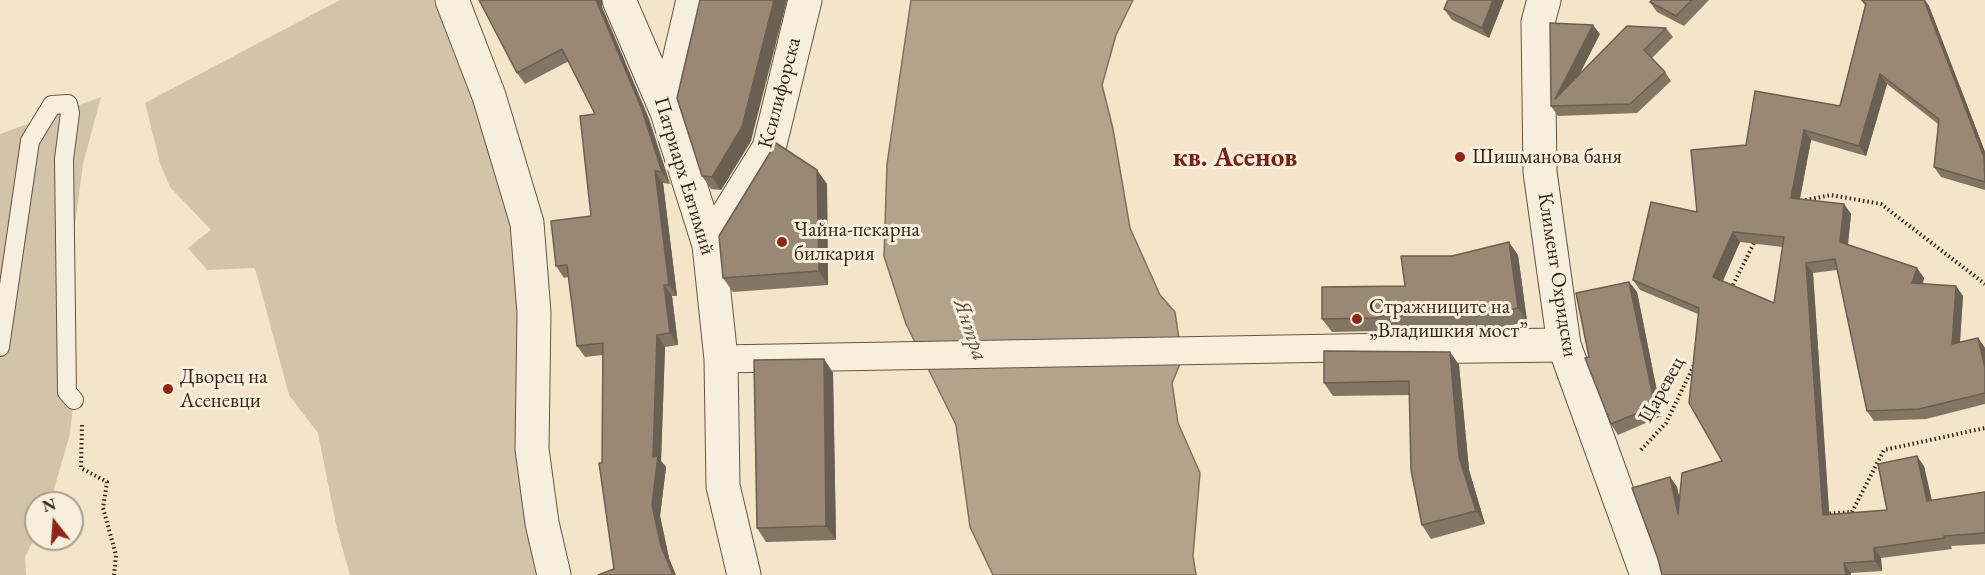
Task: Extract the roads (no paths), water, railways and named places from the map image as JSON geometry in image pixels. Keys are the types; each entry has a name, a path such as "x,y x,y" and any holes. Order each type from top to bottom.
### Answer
{"street":[{"path":"452,0 489,96 527,223 534,313 532,449 542,523 554,575"},
{"name":"Патриарх Евтимий","path":"619,0 667,112 709,245 721,359 723,486 744,575"},
{"path":"667,112 693,0"},
{"name":"Ксилифорска","path":"709,245 769,148 805,0"},
{"name":"Климент Охридски","path":"1544,0 1538,22 1540,172 1564,345 1647,575"},
{"path":"721,359 1564,345"}],"lane":[{"path":"0,347 30,141 52,105 68,104 70,113 64,159 67,392 74,400"}],"water":[{"name":"Янтра","path":"911,0 1133,0 1116,35 1102,85 1113,129 1130,228 1160,295 1175,312 1182,359 1172,383 1178,423 1200,473 1193,556 1196,575 993,575 970,527 956,425 906,324 884,256 887,164"}],"place":[{"name":"Шишманова баня","path":"1460,157"},
{"name":"Чайна-пекарна билкария","path":"782,242"},
{"name":"Стражниците на „Владишкия мост”","path":"1357,319"},
{"name":"Дворец на Асеневци","path":"168,389"}],"district":[{"name":"кв. Асенов","path":"1235,159"}]}
